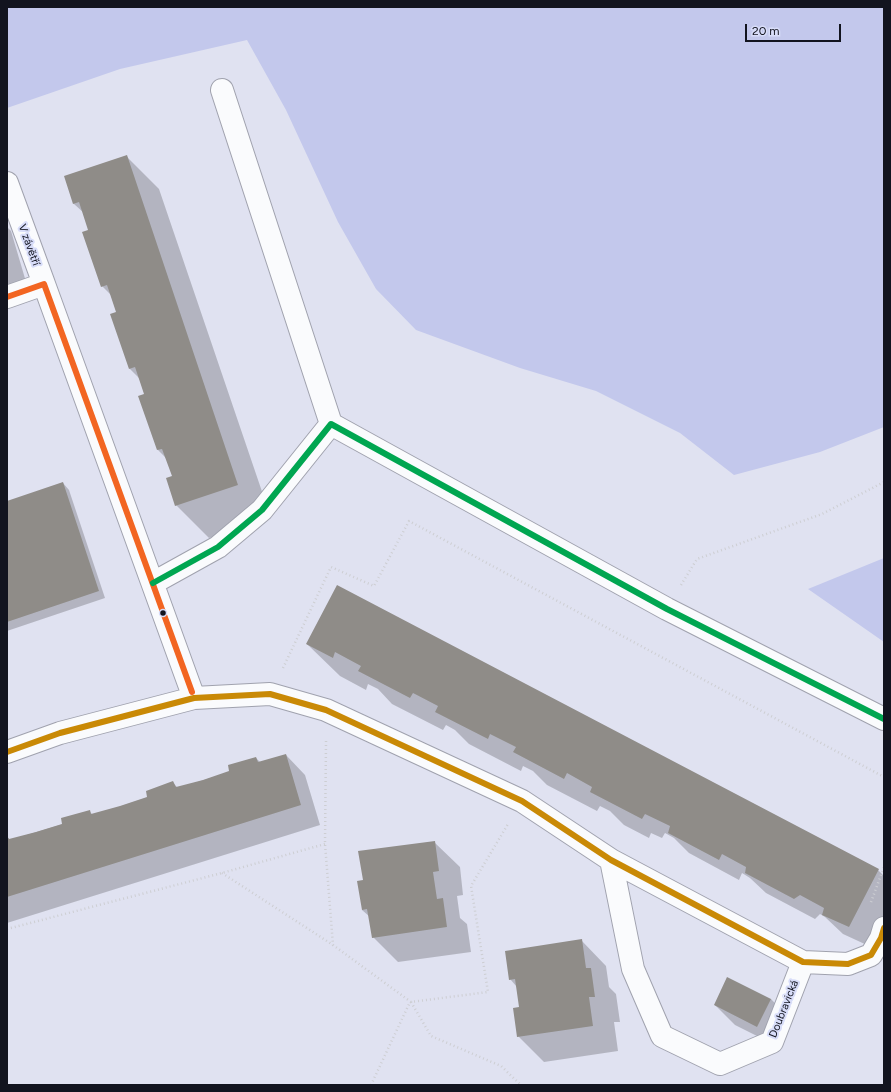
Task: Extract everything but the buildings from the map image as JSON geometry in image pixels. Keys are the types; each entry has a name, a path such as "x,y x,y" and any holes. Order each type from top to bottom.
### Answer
{"street":[{"path":"222,90 331,424 667,609 884,719"},
{"name":"V závětří","path":"7,183 194,698"},
{"path":"7,297 44,284"},
{"path":"153,583 218,547 262,510 331,424"},
{"path":"7,752 60,733 194,698 270,694 326,710 522,801 611,860 803,962 848,964 871,955 881,938 884,928"},
{"name":"Doubravická","path":"611,860 633,969 662,1036 720,1064 772,1042 803,962"}],"path":[{"path":"696,559 822,514 884,482"},
{"path":"270,694 331,567 374,586 409,521 884,777"},
{"path":"326,710 325,844 333,945"},
{"path":"411,1002 488,992 471,886 522,801"},
{"path":"7,929 222,873 325,844"},
{"path":"222,873 333,945 411,1002 431,1036 501,1066 521,1085"},
{"path":"371,1085 411,1002"}],"shaded area":[{"path":"7,7 884,7 884,427 820,452 734,475 680,433 596,391 520,368 416,330 376,289 338,222 286,110 247,40 120,69 7,108"},
{"path":"884,558 884,642 808,589"}],"transit line":[{"path":"7,297 44,284 192,692"},
{"path":"153,583 218,547 262,510 331,424 667,609 884,719"},
{"path":"7,752 60,733 194,698 270,694 326,710 522,801 611,860 803,962 848,964 871,955 881,938 884,928"}]}
